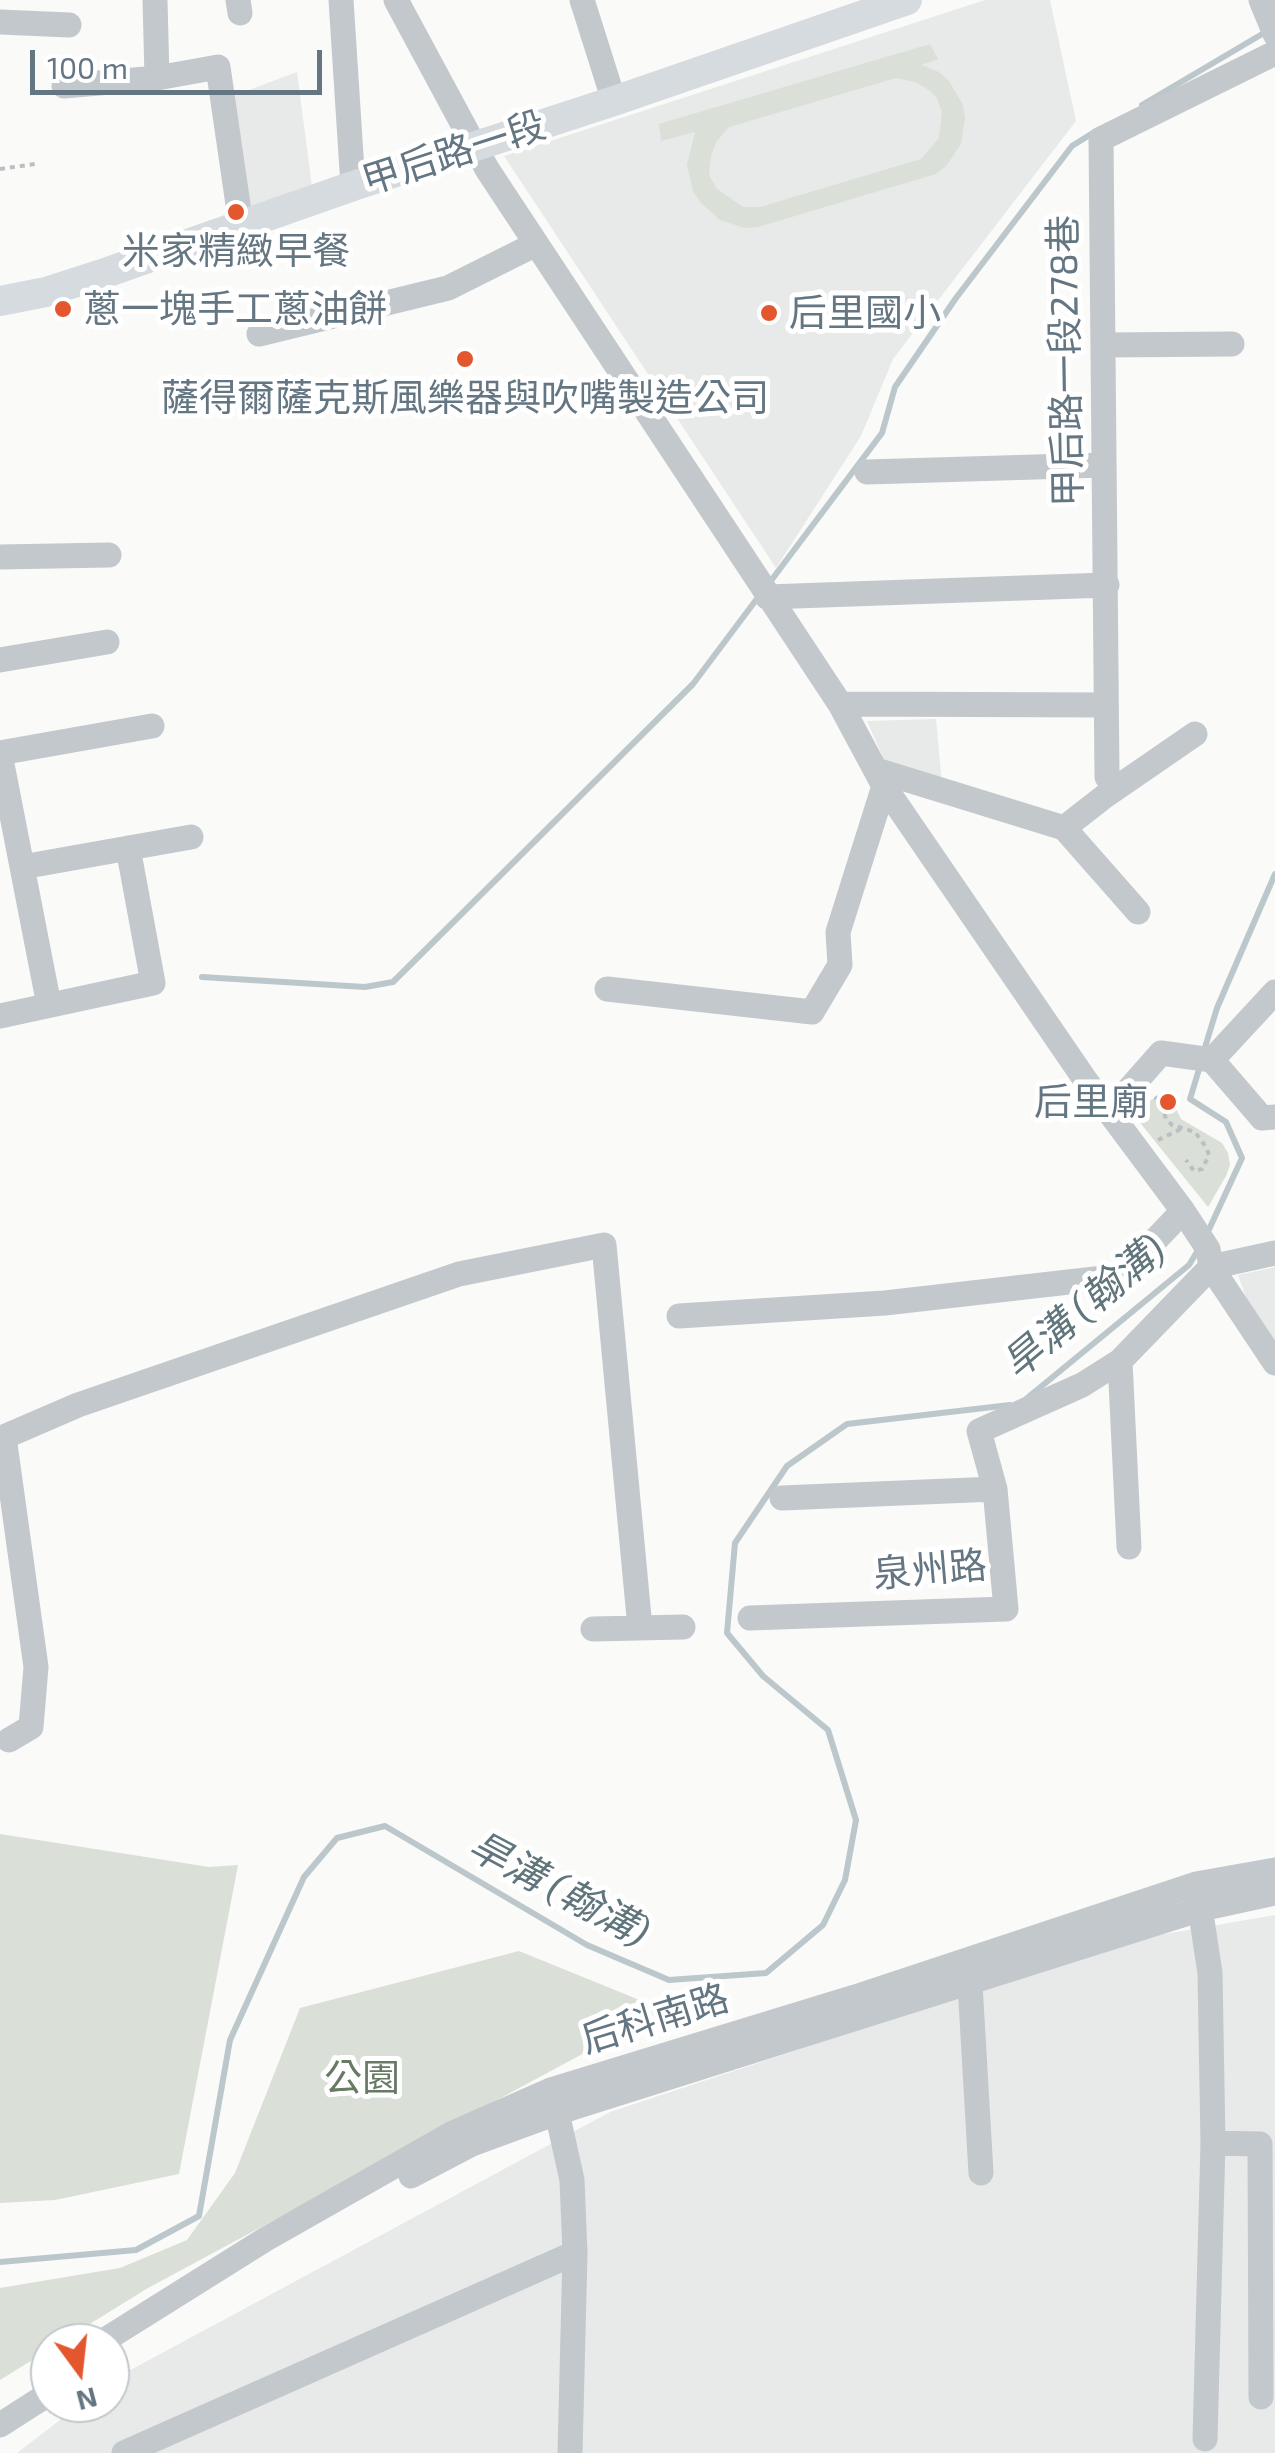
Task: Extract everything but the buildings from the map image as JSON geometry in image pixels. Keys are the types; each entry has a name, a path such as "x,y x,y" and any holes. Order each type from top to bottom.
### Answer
{"main road":[{"name":"甲后路一段","path":"0,300 46,292 907,0"}],"street":[{"path":"155,0 156,78"},
{"path":"341,0 353,186"},
{"path":"396,0 487,169 840,704 880,778 1200,1240 1275,1362"},
{"path":"582,0 614,101"},
{"path":"1260,0 1275,34"},
{"path":"0,22 69,26"},
{"name":"甲后路一段278巷","path":"1107,777 1101,139 1275,53"},
{"path":"64,86 156,78 218,67 241,225"},
{"path":"259,334 448,288 536,244"},
{"path":"1104,345 1232,344"},
{"path":"867,472 1104,465"},
{"path":"0,557 109,555"},
{"path":"764,592 1107,585"},
{"path":"0,660 107,642"},
{"path":"840,704 1106,705"},
{"path":"49,1005 0,753 152,726"},
{"path":"1064,828 1196,734"},
{"path":"880,778 1064,828 1138,912"},
{"path":"607,989 812,1012 840,965 838,932 880,778"},
{"path":"22,867 190,837"},
{"path":"0,1016 153,983 128,848"},
{"path":"1212,1060 1275,992"},
{"path":"1109,1112 1161,1053 1172,1052 1212,1060 1262,1118 1275,1118"},
{"path":"1200,1240 1234,1260 1275,1253"},
{"path":"679,1316 885,1303 1121,1276 1200,1240"},
{"name":"泉州路","path":"750,1618 1006,1608 995,1489 980,1431 1082,1385 1120,1361 1200,1240"},
{"path":"9,1740 31,1726 36,1667 2,1432 460,1274 604,1245 640,1628"},
{"path":"1120,1361 1129,1547"},
{"name":"泉州路","path":"782,1498 995,1489"},
{"path":"592,1628 683,1627"},
{"name":"后科南路","path":"130,2343 374,2194 555,2101 970,1984 1275,1870"},
{"name":"后科南路","path":"130,2324 266,2240 451,2134 855,1997 1198,1897 1275,1893"},
{"path":"1198,1897 1210,1973 1213,2143 1205,2440"},
{"path":"970,1984 981,2173"},
{"path":"555,2101 572,2180 575,2254 570,2453"},
{"path":"1213,2143 1260,2144 1261,2397"},
{"path":"124,2453 575,2254"},
{"path":"0,2407 30,2388"},
{"path":"0,2425 30,2406"}],"path":[{"path":"0,168 36,164"},
{"path":"1155,1097 1161,1102 1166,1119 1195,1132 1208,1156 1202,1169 1194,1171 1186,1160"},
{"path":"1139,1150 1181,1128"}],"shaded area":[{"name":"后里國小","path":"985,0 1050,0 1076,121 893,359 861,436 776,568 504,156"},
{"path":"297,72 312,187 242,210 225,99"},
{"path":"936,719 942,784 886,764 867,721"},
{"path":"1275,1267 1275,1354 1257,1328 1238,1275"},
{"path":"1275,1915 1275,2453 17,2453 56,2423 130,2423 130,2370 610,2112 1130,1940"}],"green space":[{"path":"930,44 938,59 921,65 949,81 963,105 965,118 961,144 936,174 745,228 720,220 693,191 687,165 695,132 661,141 659,124","holes":["896,78 915,82 937,98 942,112 939,138 921,159 760,207 743,207 717,189 709,175 716,142 729,127"]},
{"path":"1159,1094 1172,1100 1181,1119 1222,1143 1228,1153 1230,1165 1226,1176 1208,1207 1133,1114"},
{"path":"0,1834 209,1867 238,1865 179,2174 55,2200 0,2203"},
{"name":"公園","path":"519,1951 664,2010 148,2288 91,2323 30,2323 30,2361 0,2380 0,2288 120,2268 187,2240 235,2173 300,2008"}],"waterway":[{"path":"1142,105 1269,30"},
{"path":"770,582 882,433 895,387 956,298 1072,146 1096,131"},
{"path":"202,977 365,987 393,982 693,684 759,596"},
{"name":"旱溝 (翰溝)","path":"1203,1054 1217,1008 1275,874"},
{"name":"旱溝 (翰溝)","path":"1200,1066 1190,1099 1226,1122 1242,1158 1206,1236"},
{"name":"旱溝 (翰溝)","path":"1026,1399 1189,1265 1200,1247"},
{"name":"旱溝 (翰溝)","path":"0,2262 136,2250 199,2216 230,2040 304,1877 337,1838 385,1826 587,1945 669,1980 766,1973 823,1925 845,1880 856,1820 828,1730 763,1676 727,1633 735,1543 787,1466 847,1424 1010,1405"}],"place":[{"name":"米家精緻早餐","path":"236,212"},
{"name":"蔥一塊手工蔥油餅","path":"63,309"},
{"name":"后里國小","path":"769,313"},
{"name":"薩得爾薩克斯風樂器與吹嘴製造公司","path":"465,359"},
{"name":"后里廟","path":"1168,1102"}]}
